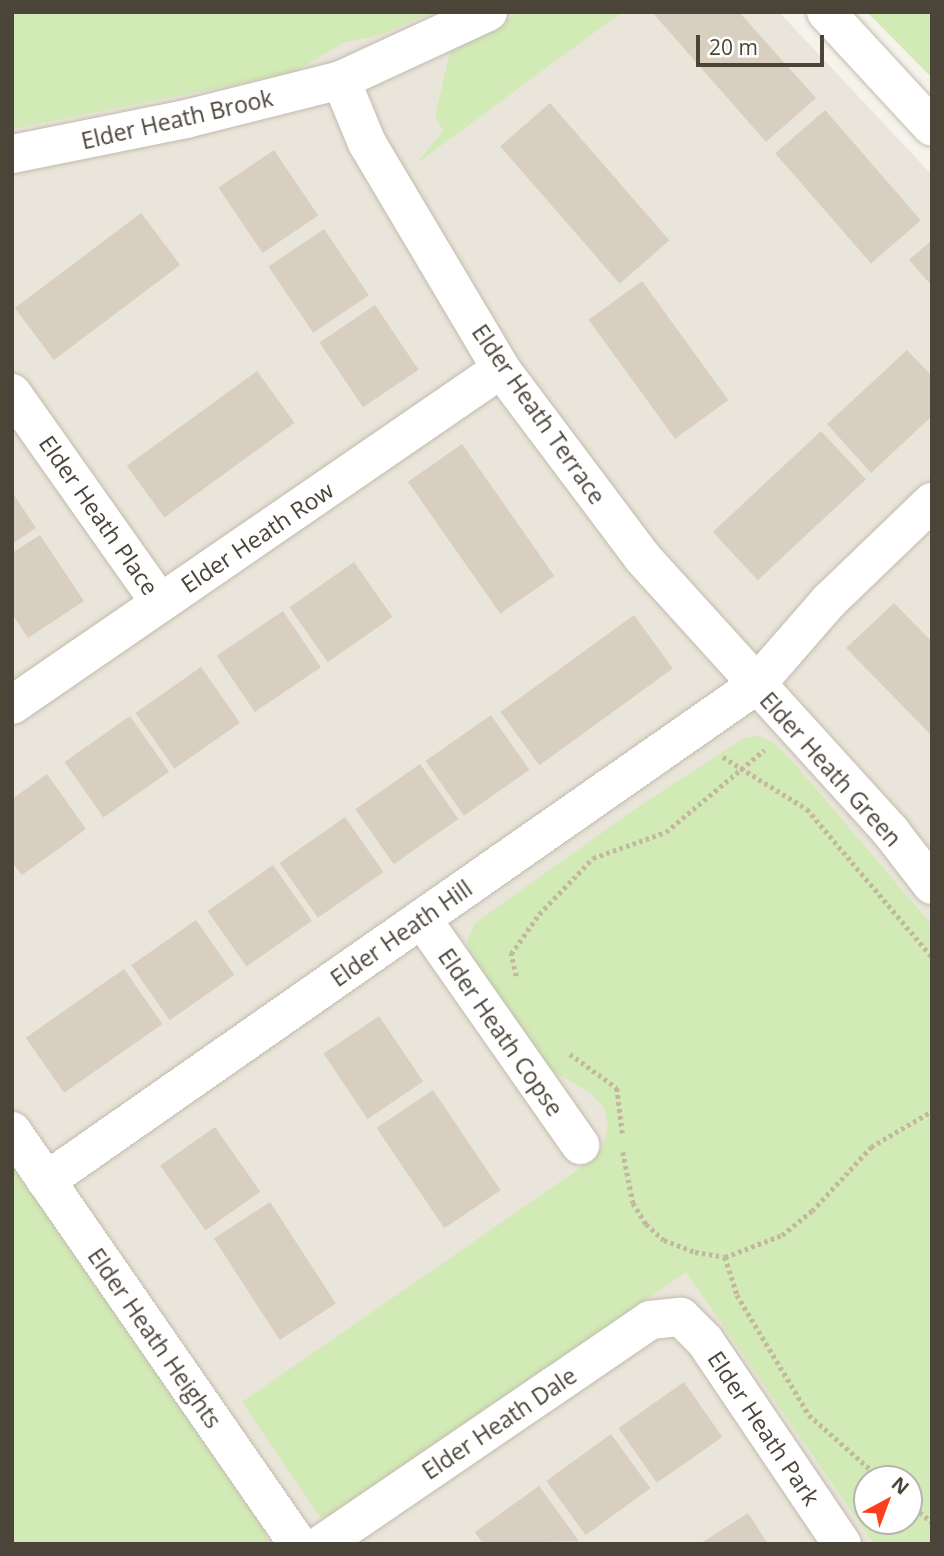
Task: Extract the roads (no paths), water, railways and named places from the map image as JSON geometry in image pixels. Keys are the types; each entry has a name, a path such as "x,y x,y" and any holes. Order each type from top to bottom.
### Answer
{"street":[{"name":"Elder Heath Brook","path":"12,154 186,119 341,80 488,12"},
{"path":"826,12 932,127"},
{"name":"Elder Heath Terrace","path":"341,80 368,143 501,369 642,557 755,686"},
{"name":"Elder Heath Row","path":"12,705 501,369"},
{"name":"Elder Heath Place","path":"12,393 160,603"},
{"name":"Elder Heath Hill","path":"47,1181 755,686 829,601 932,502"},
{"name":"Elder Heath Green","path":"755,686 891,832 932,885"},
{"name":"Elder Heath Copse","path":"422,919 580,1145"},
{"name":"Elder Heath Heights","path":"12,1132 298,1544"},
{"name":"Elder Heath Dale","path":"322,1544 650,1320 681,1317"},
{"name":"Elder Heath Park","path":"681,1317 705,1341 842,1544"}]}
